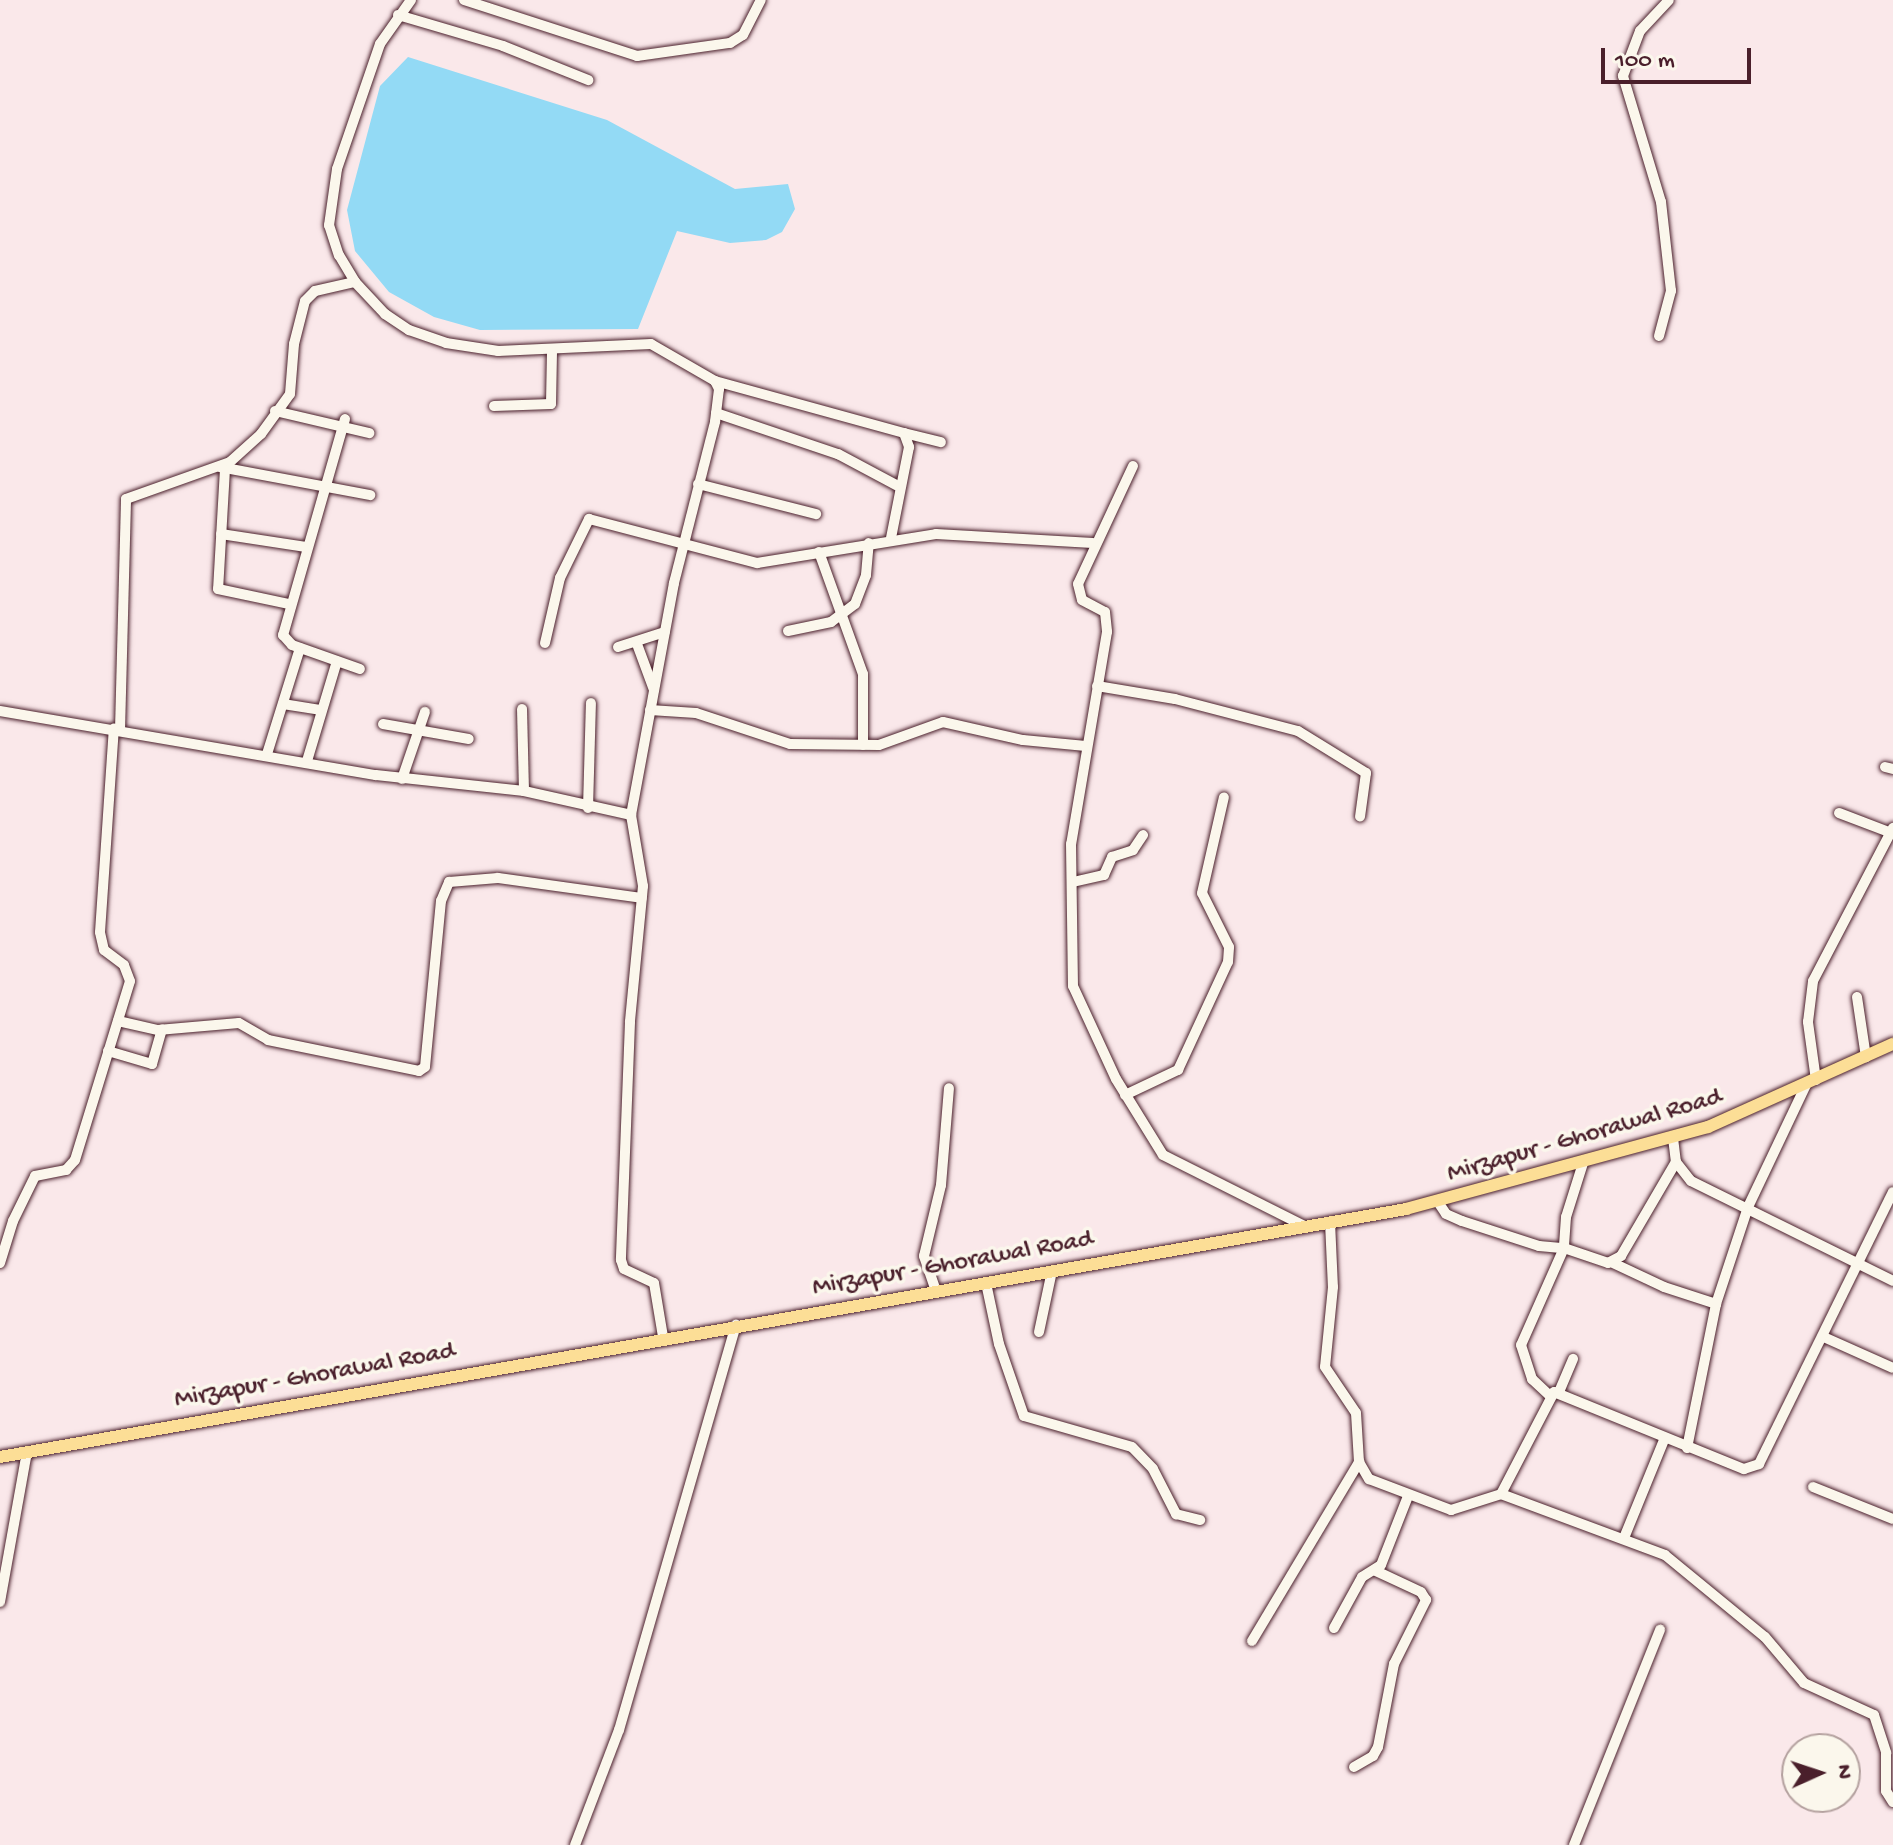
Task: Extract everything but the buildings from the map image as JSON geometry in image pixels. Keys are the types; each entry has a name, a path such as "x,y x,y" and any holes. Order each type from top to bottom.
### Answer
{"main road":[{"name":"Mirzapur - Ghorawal Road","path":"0,1457 1438,1202 1673,1138 1737,1117 1893,1044"}],"street":[{"path":"411,0 398,15 357,101 330,208 333,239 355,282 385,314 409,330 446,343 498,351 651,344 715,381 941,442"},
{"path":"464,0 637,56 730,43 743,35 761,0"},
{"path":"1659,336 1671,291 1661,202 1623,76 1640,31 1669,0"},
{"path":"398,15 503,46 588,80"},
{"path":"0,1263 13,1221 35,1176 66,1170 75,1160 130,976 104,950 100,932 117,729 126,499 222,468 261,434 290,394 294,344 305,301 315,291 355,282"},
{"path":"494,406 551,404 552,350"},
{"path":"663,1337 654,1283 624,1269 621,1260 630,1022 642,898 631,815 665,632 716,413 715,381"},
{"path":"275,411 344,424 369,433"},
{"path":"716,413 838,454 898,486"},
{"path":"344,424 289,604 283,635 300,648 360,669"},
{"path":"891,538 898,486 909,447 904,433"},
{"path":"1133,466 1093,543 1078,593 1105,612 1097,686 1071,844 1073,986 1125,1095 1163,1155 1302,1225"},
{"path":"222,468 370,495"},
{"path":"222,468 220,592 289,604"},
{"path":"698,484 816,514"},
{"path":"545,643 560,578 585,521 599,519 683,547 757,563 891,538 973,534 1093,543"},
{"path":"221,534 306,547"},
{"path":"788,631 831,622 845,613 862,591 869,543"},
{"path":"819,552 845,613 863,674 863,745"},
{"path":"618,647 637,644 665,632"},
{"path":"637,644 654,690"},
{"path":"267,754 300,648"},
{"path":"307,761 337,661"},
{"path":"1097,686 1175,699 1298,731 1366,773 1360,817"},
{"path":"588,808 591,703"},
{"path":"283,704 322,710"},
{"path":"522,709 524,791"},
{"path":"650,710 696,713 790,744 900,742 943,722 1023,740 1086,746"},
{"path":"0,711 402,779 524,791 588,808 631,815"},
{"path":"402,779 425,712"},
{"path":"383,724 469,739"},
{"path":"1125,1095 1178,1070 1228,962 1229,947 1202,893 1224,797"},
{"path":"1687,1448 1716,1304 1748,1207 1811,1082 1808,1022 1813,981 1891,830 1839,813"},
{"path":"1073,882 1104,875 1112,857 1133,850 1143,835"},
{"path":"118,1021 162,1029 230,1022 268,1040 422,1071 437,980 441,901 449,882 498,878 642,898"},
{"path":"1857,997 1866,1057"},
{"path":"108,1051 152,1064 162,1029"},
{"path":"936,1291 924,1256 941,1185 949,1088"},
{"path":"1673,1138 1676,1162 1691,1181 1893,1281"},
{"path":"1584,1160 1566,1217 1564,1248 1521,1345 1529,1374 1554,1394 1744,1469 1759,1464 1826,1338 1859,1263 1889,1212 1893,1192"},
{"path":"1613,1263 1676,1162"},
{"path":"1438,1202 1446,1214 1462,1221 1539,1246 1564,1248 1613,1263 1716,1304"},
{"path":"1330,1222 1333,1287 1325,1367 1356,1413 1359,1462 1369,1479 1408,1496 1459,1510 1481,1496 1501,1494 1567,1522 1624,1538 1665,1555 1765,1637 1804,1683 1874,1715 1886,1753 1886,1791 1893,1802"},
{"path":"1039,1332 1052,1271"},
{"path":"986,1283 999,1344 1024,1416 1132,1447 1153,1469 1176,1514 1200,1520"},
{"path":"575,1845 619,1730 736,1325"},
{"path":"1826,1338 1893,1368"},
{"path":"1501,1494 1573,1359"},
{"path":"1624,1538 1664,1440"},
{"path":"0,1602 27,1452"},
{"path":"1252,1641 1359,1462"},
{"path":"1813,1487 1893,1519"},
{"path":"1334,1628 1362,1577 1376,1571 1408,1496"},
{"path":"1354,1767 1378,1747 1394,1664 1425,1605 1421,1592 1376,1571"},
{"path":"1574,1845 1660,1630"}],"water":[{"path":"408,57 607,120 735,189 788,184 795,209 782,232 766,240 730,243 677,231 638,329 480,330 434,317 389,292 355,251 347,210 380,86"}]}
